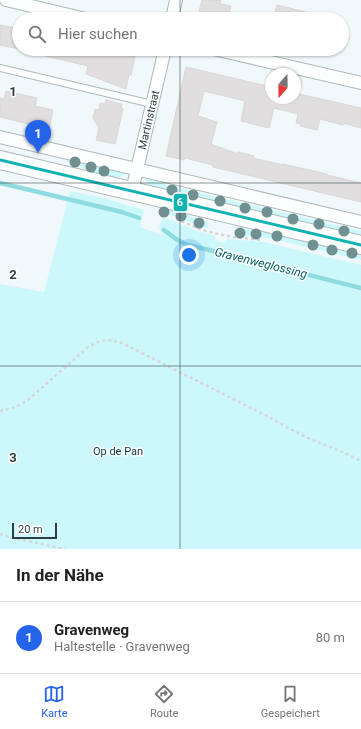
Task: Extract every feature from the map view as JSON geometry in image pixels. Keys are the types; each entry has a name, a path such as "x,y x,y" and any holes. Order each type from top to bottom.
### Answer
{"street":[{"path":"6,0 57,12"},
{"path":"173,12 176,0"},
{"name":"Martinstraat","path":"132,191 163,56"},
{"path":"244,56 361,83"},
{"path":"0,137 361,222"},
{"path":"0,160 361,245"}],"lane":[{"path":"0,68 152,104"}],"path":[{"path":"0,411 16,407 29,399 88,348 101,341 110,340 122,343 308,438 361,460"},
{"path":"0,534 65,549"}],"green space":[{"path":"67,157 126,172 126,174 117,180 108,178 66,161"},
{"path":"146,177 162,180 166,185 361,231 361,237 149,187 145,180"},
{"name":"Op de Pan","path":"70,191 107,199 144,210 140,227 162,235 159,227 163,217 200,232 216,236 215,240 225,243 228,239 264,242 361,265 361,549 0,549 0,284 44,292"},
{"path":"162,206 209,223 208,229 161,211"},
{"path":"235,229 269,230 361,252 361,260 269,238 234,235"}],"building":[{"path":"202,0 221,0 220,4 231,6 230,12 199,11"},
{"path":"277,5 306,12 275,12"},
{"path":"0,25 12,28 12,48 0,45"},
{"path":"46,56 135,56 126,89 86,74 88,66"},
{"path":"186,67 265,86 265,104 301,104 301,94 361,108 361,128 320,119 317,130 300,126 301,124 296,123 298,114 274,108 269,128 241,121 245,101 204,91 198,116 217,122 211,144 238,154 238,152 254,156 253,158 361,183 361,202 213,167 213,165 185,158 184,160 166,156"},
{"path":"6,91 37,98 35,106 53,110 49,129 0,117 0,98 4,99"},
{"path":"106,100 122,104 121,108 123,109 115,144 96,140 99,128 93,118 95,109 99,110 100,103 105,104"}],"waterway":[{"name":"Gravenweglossing","path":"0,183 122,212 139,218"},
{"name":"Gravenweglossing","path":"164,230 185,244 361,288"}],"transit line":[{"name":"6","path":"0,160 361,245"}],"place":[{"name":"Gravenweg","path":"38,153"}]}
